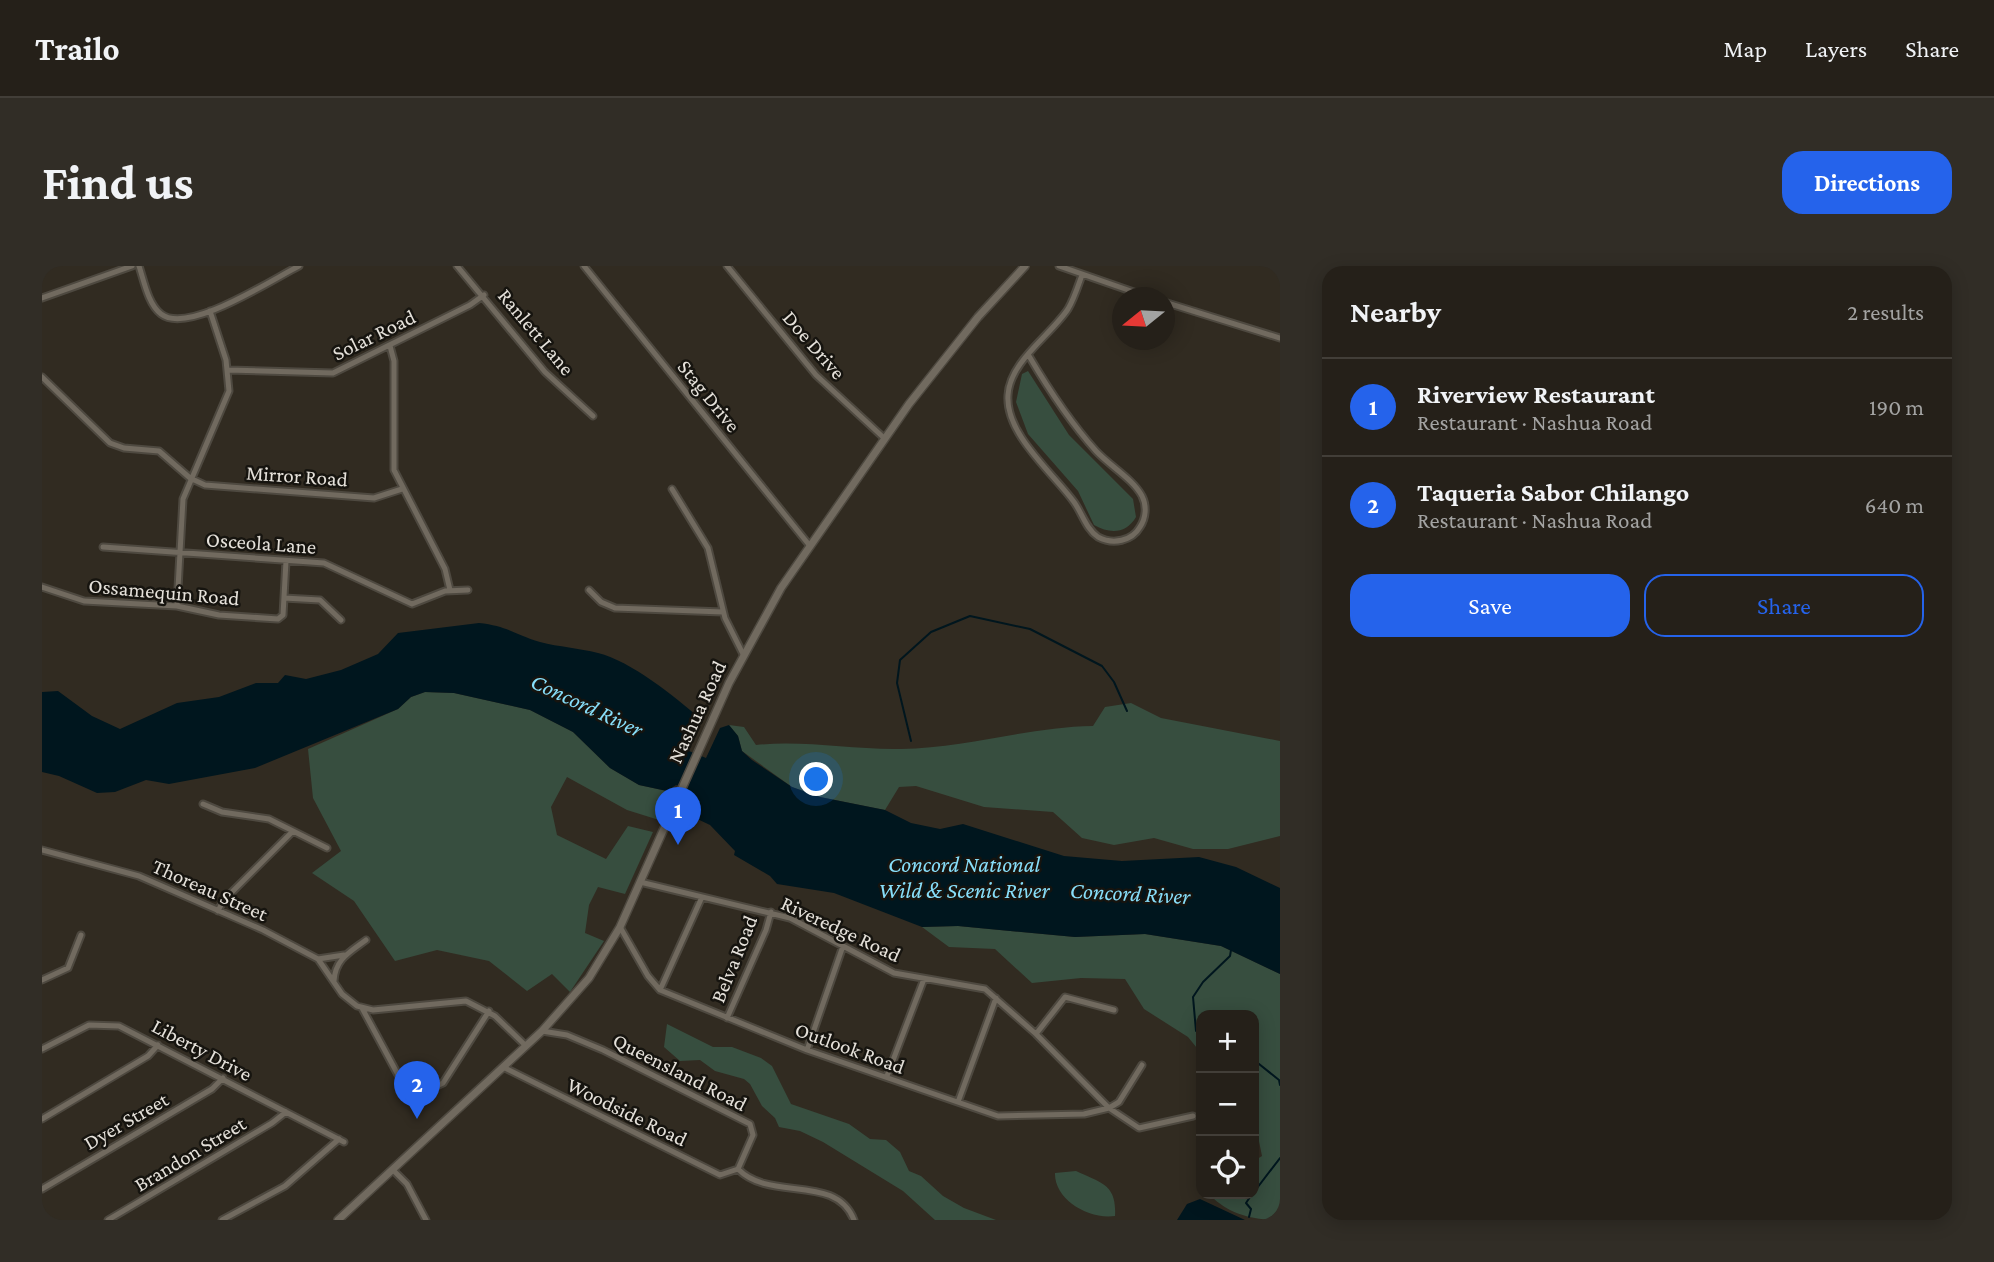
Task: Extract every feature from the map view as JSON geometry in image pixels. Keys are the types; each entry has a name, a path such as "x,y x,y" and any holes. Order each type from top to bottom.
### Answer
{"main road":[{"name":"Nashua Road","path":"338,1220 542,1031 589,978 620,927 744,654 780,588 884,438 959,340 1025,266"}],"street":[{"path":"42,298 132,266"},
{"path":"139,266 151,300 163,315 180,321 210,311 299,266"},
{"name":"Ranlett Lane","path":"457,266 484,295 545,372 593,416"},
{"name":"Stag Drive","path":"584,266 810,546"},
{"name":"Doe Drive","path":"727,266 816,375 884,438"},
{"path":"1059,266 1118,287"},
{"path":"1028,356 1066,415 1103,458 1141,495 1145,515 1139,529 1131,536 1111,541 1092,531 1076,505 1019,432 1008,395 1012,378 1028,356 1066,312 1082,275"},
{"name":"Solar Road","path":"228,370 241,368 332,373 390,346 484,295"},
{"path":"1175,305 1280,338"},
{"path":"177,606 183,499 190,478 228,399 228,370 210,311"},
{"path":"390,346 394,361 393,464 402,489 444,569 450,590 468,590"},
{"path":"42,377 110,443 124,448 159,451 190,478"},
{"name":"Mirror Road","path":"190,478 205,485 374,498 402,489"},
{"path":"672,489 708,548 723,612 744,654"},
{"name":"Osceola Lane","path":"103,547 331,565 409,603 419,603 450,590"},
{"path":"286,561 284,598 320,600 341,620"},
{"name":"Ossamequin Road","path":"42,587 84,601 177,606 226,615 275,619 283,615 284,598"},
{"path":"589,590 607,606 615,608 723,612"},
{"path":"203,804 222,812 260,816 327,848"},
{"path":"218,911 223,901 292,832"},
{"name":"Thoreau Street","path":"42,850 139,876 263,930 318,959 346,999 362,1009 403,1084 414,1096 441,1085 489,1011"},
{"name":"Riveredge Road","path":"640,882 790,918 891,972 978,986 996,998 1036,1034 1109,1108 1139,1128 1193,1116"},
{"path":"620,927 648,976 660,990 702,897"},
{"name":"Belva Road","path":"727,1018 766,930 771,912"},
{"path":"42,980 68,968 82,935"},
{"path":"318,959 344,955 366,940"},
{"path":"807,1050 843,946"},
{"path":"334,981 344,955"},
{"path":"887,1076 924,979"},
{"name":"Outlook Road","path":"660,990 807,1050 998,1116 1084,1114 1109,1108"},
{"path":"1036,1034 1060,999 1073,997 1114,1010"},
{"path":"958,1102 996,998"},
{"path":"362,1009 454,1000 472,1002 489,1011 526,1046"},
{"name":"Liberty Drive","path":"42,1049 75,1030 104,1023 126,1028 342,1140 285,1186 222,1220"},
{"name":"Queensland Road","path":"542,1031 567,1035 603,1050 750,1125 753,1135 738,1169"},
{"path":"42,1119 148,1056 158,1045"},
{"path":"1109,1108 1119,1102 1142,1065"},
{"name":"Woodside Road","path":"503,1067 720,1175 738,1169"},
{"name":"Dyer Street","path":"42,1189 212,1089 223,1078"},
{"name":"Brandon Street","path":"108,1220 272,1123 286,1112"},
{"path":"738,1169 774,1188 824,1193 840,1199 854,1220"},
{"path":"393,1170 412,1192 426,1220"}],"green space":[{"path":"1028,371 1069,435 1133,499 1136,517 1127,527 1112,531 1094,525 1078,491 1028,434 1016,402 1022,374"},
{"path":"425,692 454,693 530,710 573,732 610,768 639,785 667,791 659,820 627,810 567,777 551,807 557,835 606,859 628,826 653,832 625,894 598,887 589,905 585,933 604,941 570,992 552,974 527,991 489,961 437,950 395,961 354,901 312,873 341,851 313,798 308,749 398,709 411,697"},
{"path":"1131,703 1161,718 1280,741 1280,836 1228,849 1193,849 1154,838 1114,845 1082,838 1053,812 984,807 916,786 899,787 885,810 820,797 792,787 742,751 738,736 729,725 744,727 756,745 925,748 1045,730 1093,726 1105,707"},
{"path":"958,926 1075,937 1145,934 1221,946 1280,974 1280,1220 1242,1215 1214,1199 1259,1199 1259,1158 1262,1156 1259,1141 1259,1010 1196,1010 1196,1047 1188,1037 1144,1009 1125,979 1081,978 1032,983 995,949 949,947 922,927"},
{"path":"667,1024 713,1047 732,1047 761,1058 772,1066 791,1104 849,1124 870,1139 886,1140 900,1152 909,1171 921,1176 943,1196 964,1208 996,1220 935,1220 903,1191 823,1142 800,1131 779,1127 744,1079 715,1071 700,1060 680,1061 664,1047"},
{"path":"1076,1171 1106,1186 1113,1197 1115,1216 1094,1215 1074,1206 1066,1199 1056,1182 1055,1173"}],"water":[{"name":"Concord National Wild & Scenic River","path":"479,623 504,628 540,642 611,657 652,681 701,719 689,751 706,758 720,728 729,725 738,736 742,751 752,760 792,787 820,797 885,810 911,823 940,829 963,824 1064,856 1122,861 1199,857 1236,867 1280,888 1280,974 1221,946 1145,934 1075,937 958,926 922,927 834,893 777,884 770,876 734,855 735,851 710,825 691,816 687,788 676,785 667,791 639,785 610,768 573,732 530,710 454,693 425,692 411,697 398,709 255,768 169,784 146,780 115,792 97,793 59,776 42,772 42,692 58,691 92,716 120,729 177,703 219,697 256,683 278,683 285,675 306,679 341,670 378,654 398,633"},
{"path":"1200,1199 1245,1220 1177,1220 1187,1204"}],"waterway":[{"path":"911,741 897,683 900,660 931,632 970,616 1030,629 1102,666 1114,682 1127,711"},
{"path":"1196,1031 1193,997 1203,982 1230,956 1231,950"},
{"path":"1259,1064 1279,1080 1280,1085"},
{"path":"1259,1185 1280,1158"},
{"path":"1249,1199 1246,1203 1251,1209 1249,1217"}],"place":[{"name":"Riverview Restaurant","path":"678,845"},
{"name":"Taqueria Sabor Chilango","path":"417,1119"}],"water label":[{"name":"Concord River","path":"587,705"},
{"name":"Concord River","path":"1130,893"}]}
